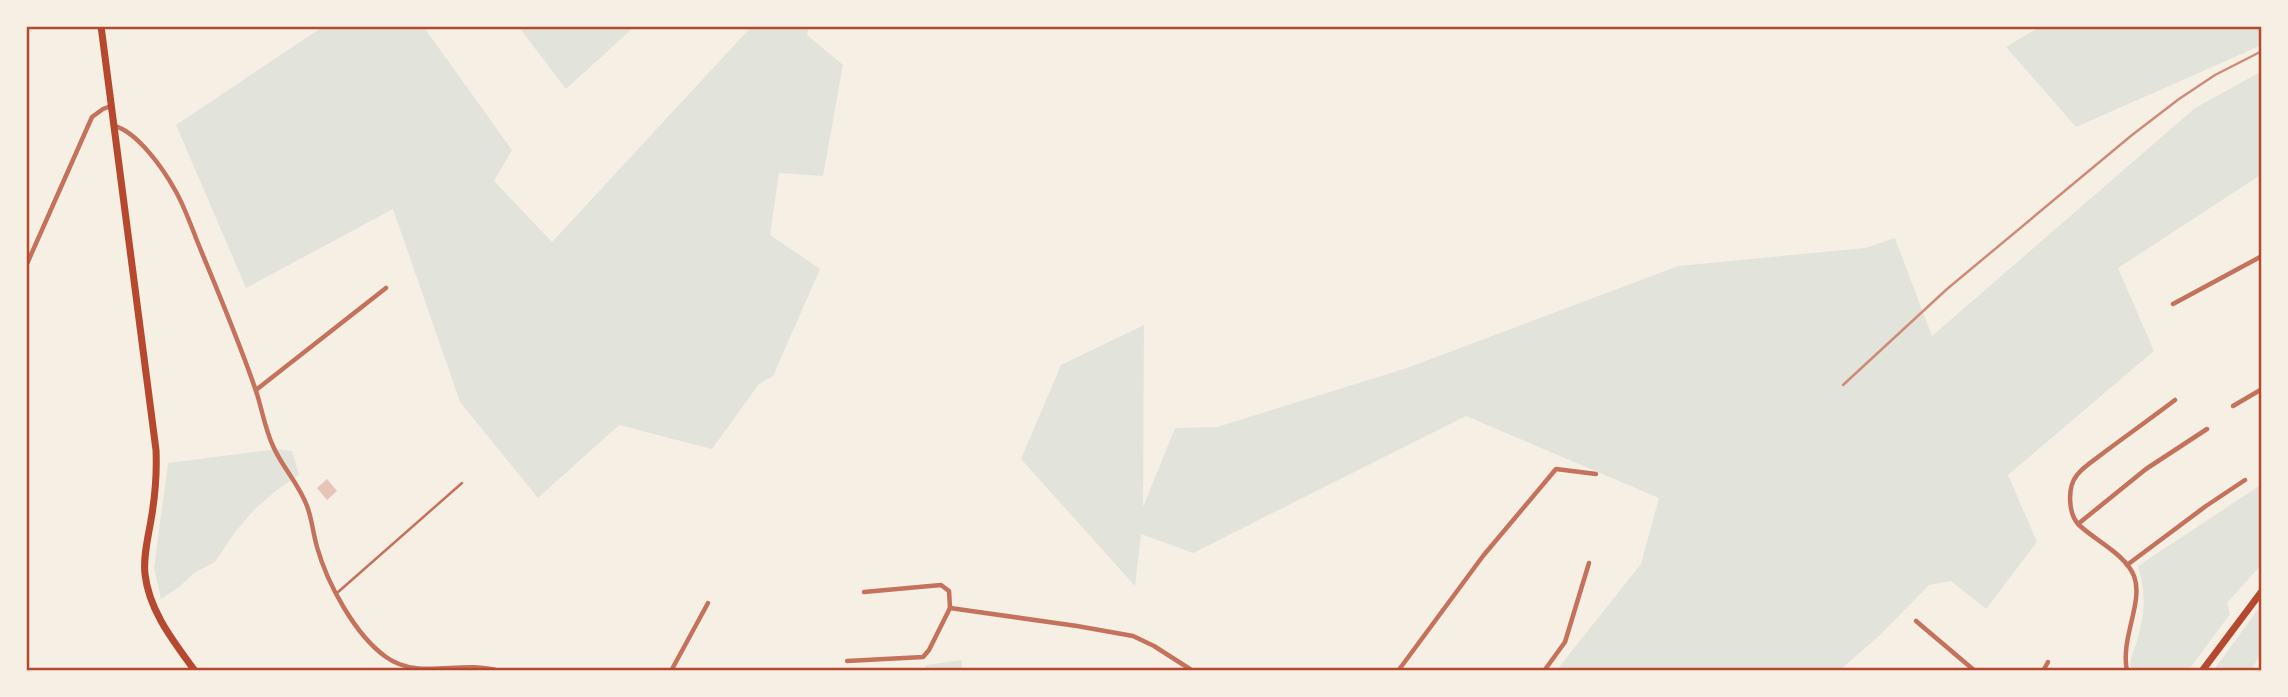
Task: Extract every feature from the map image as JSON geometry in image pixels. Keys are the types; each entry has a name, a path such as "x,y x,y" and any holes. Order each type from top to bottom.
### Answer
{"main road":[{"path":"102,26 156,450 156,480 145,574 159,617 195,671"},
{"path":"2203,671 2262,591"}],"street":[{"path":"26,266 92,117 112,106"},
{"path":"114,126 122,128 135,138 176,191 229,317 256,390 272,445 307,505 317,548 337,593 357,627 381,653 396,664 414,669 482,666 499,671"},
{"path":"2173,304 2262,256"},
{"path":"256,390 386,288"},
{"path":"2233,406 2262,389"},
{"path":"2127,671 2124,651 2135,603 2134,576 2127,565 2078,524 2071,508 2071,486 2076,476 2135,428 2175,400"},
{"path":"2078,524 2146,469 2207,429"},
{"path":"1398,671 1475,566 1556,468 1596,474"},
{"path":"2127,565 2197,512 2245,481"},
{"path":"1544,671 1565,642 1589,563"},
{"path":"847,661 923,657 950,608 948,591 941,585 864,592"},
{"path":"671,671 708,603"},
{"path":"950,608 1133,636 1193,671"},
{"path":"1916,621 1975,671"},
{"path":"2043,671 2048,662"}],"lane":[{"path":"337,593 462,483"}],"shaded area":[{"path":"324,26 423,26 512,150 494,181 552,242 752,26 809,26 807,35 843,65 823,176 779,173 770,235 820,269 773,376 759,384 712,449 619,425 538,498 460,402 393,209 246,288 176,125"},
{"path":"518,26 635,26 566,89"},
{"path":"2041,26 2262,26 2262,45 2076,127 2006,47"},
{"path":"2262,71 2262,174 2118,268 2154,351 2008,475 2037,542 1986,609 1951,581 1929,585 1881,634 1839,671 1561,671 1559,667 1641,564 1659,498 1466,416 1193,553 1141,534 1135,586 1021,459 1061,365 1144,325 1143,507 1175,428 1217,427 1407,368 1678,266 1865,248 1895,238 1932,336 2195,108"},
{"path":"277,449 292,451 299,475 255,509 235,532 215,562 194,573 161,599 154,568 168,463"},
{"path":"2262,484 2262,564 2227,603 2230,614 2188,671 2131,671 2131,659 2143,610 2138,566"},
{"path":"2262,604 2262,651 2251,671 2213,671"},
{"path":"962,660 962,671 924,671 926,665"}],"building":[{"path":"327,479 337,491 327,500 317,488"}],"railway":[{"path":"1843,385 1947,289 2132,135 2215,75 2262,51"}]}
